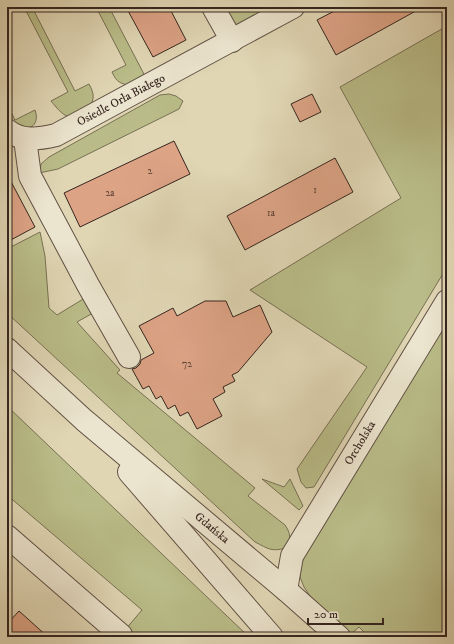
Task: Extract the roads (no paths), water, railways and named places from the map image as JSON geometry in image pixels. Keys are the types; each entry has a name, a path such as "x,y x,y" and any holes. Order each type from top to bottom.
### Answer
{"street":[{"path":"201,7 223,35"},
{"path":"213,7 223,35"},
{"name":"Osiedle Orła Białego","path":"16,134 42,138 56,135 223,35 293,7"},
{"path":"16,134 30,176 88,285 129,357"},
{"name":"Orcholska","path":"286,590 292,556 447,301"},
{"name":"Gdańska","path":"7,348 84,420 286,590 339,637"},
{"name":"Gdańska","path":"84,420 272,637"},
{"path":"7,536 121,635"}]}
